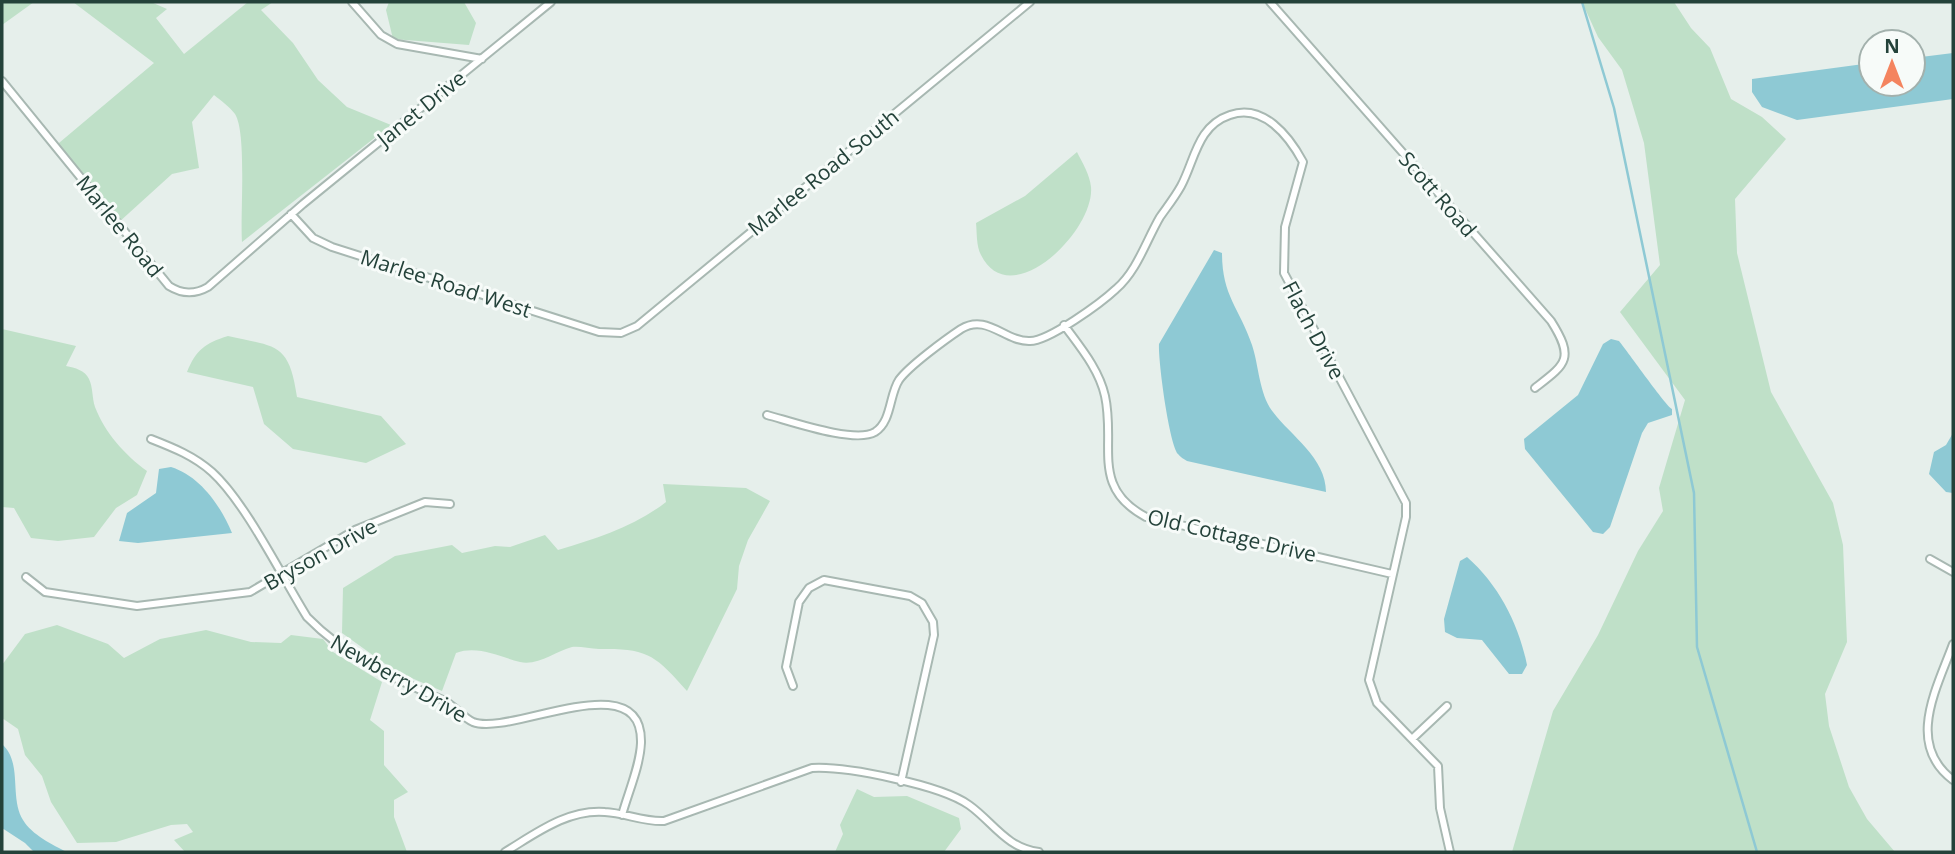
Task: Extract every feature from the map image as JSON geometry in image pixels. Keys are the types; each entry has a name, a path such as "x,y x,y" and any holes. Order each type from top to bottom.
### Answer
{"street":[{"path":"352,2 381,34 397,44 482,59"},
{"name":"Janet Drive","path":"291,215 551,2"},
{"name":"Marlee Road South","path":"611,334 637,326 1030,2"},
{"name":"Scott Road","path":"1270,2 1551,321 1563,344 1565,359 1561,369 1535,388"},
{"name":"Marlee Road","path":"2,81 169,286 176,290 188,293 204,289 291,215"},
{"name":"Flach Drive","path":"767,415 855,436 875,432 886,419 892,393 900,378 961,329 973,324 986,325 1023,341 1035,341 1064,325 1116,289 1129,274 1181,186 1198,140 1227,115 1251,112 1263,116 1294,146 1303,162 1285,227 1284,273 1406,503 1406,517 1369,680 1377,703 1438,766 1440,808 1450,852"},
{"name":"Marlee Road West","path":"291,215 313,238 332,247 611,334"},
{"name":"Old Cottage Drive","path":"1064,325 1094,367 1105,397 1111,482 1129,508 1146,517 1392,574"},
{"name":"Newberry Drive","path":"151,439 183,451 213,473 235,499 307,617 322,633 386,676 444,700 473,722 491,724 588,703 620,707 631,715 640,730 641,745 622,815"},
{"name":"Bryson Drive","path":"26,577 45,592 137,606 250,592 355,530 425,502 450,504"},
{"path":"1930,559 1953,572"},
{"path":"793,686 786,667 799,602 809,588 824,580 837,580 910,596 922,603 933,622 934,635 901,782"},
{"path":"1953,644 1926,720 1934,759 1953,780"},
{"path":"1412,739 1447,706"},
{"path":"505,852 564,818 605,812 647,821 664,821 812,768 835,766 945,792 959,800 1008,841 1034,852"}],"green space":[{"path":"2,2 34,2 2,25"},
{"path":"73,2 151,2 167,9 156,18 184,54 248,2 273,2 261,10 293,43 318,80 347,107 391,125 242,242 242,155 239,124 233,111 214,95 192,122 199,168 172,174 118,223 53,148 154,63"},
{"path":"389,2 464,2 476,23 469,45 393,39 386,10"},
{"path":"1582,2 1674,2 1691,28 1710,48 1731,99 1762,117 1786,139 1735,199 1737,253 1771,392 1833,503 1843,545 1847,642 1825,694 1829,726 1849,787 1867,819 1895,852 1512,852 1553,711 1598,635 1638,551 1663,511 1659,488 1685,400 1620,312 1660,265 1644,143 1622,70 1598,37"},
{"path":"1077,152 1091,187 1089,205 1080,224 1066,243 1048,260 1030,271 1011,275 994,271 979,251 976,223 1025,196"},
{"path":"2,329 76,346 66,366 85,373 104,426 124,451 147,471 137,495 116,508 94,537 58,541 31,538 14,508 2,507"},
{"path":"228,336 258,342 278,350 290,366 297,397 381,416 406,444 366,463 293,449 264,424 253,387 187,372 202,348"},
{"path":"663,484 746,488 770,501 748,540 739,566 737,589 687,691 667,669 640,652 575,647 527,663 481,651 456,653 442,691 395,671 342,633 343,588 395,556 452,545 462,553 495,546 510,547 545,535 558,550 615,531 654,511 666,502"},
{"path":"57,625 108,644 124,658 160,639 206,630 251,642 281,643 291,635 323,639 333,652 382,682 370,720 384,731 384,765 408,792 394,800 394,817 407,852 185,852 174,840 193,832 187,824 171,825 116,842 77,843 51,802 42,776 25,755 18,729 2,718 2,665 25,634"},
{"path":"857,789 874,797 907,796 959,818 961,829 944,852 835,852 843,834 840,825"}],"water":[{"path":"1953,53 1953,99 1797,120 1762,107 1752,92 1752,79 1857,65 1857,98 1927,98 1927,56"},
{"path":"1214,250 1222,253 1228,291 1252,345 1268,405 1314,458 1324,480 1326,492 1187,461 1179,455 1175,447 1165,401 1159,344"},
{"path":"1611,339 1619,341 1672,409 1672,415 1648,423 1642,433 1610,527 1603,534 1593,532 1525,449 1524,439 1578,395 1603,344"},
{"path":"1953,433 1953,493 1946,492 1929,474 1934,452 1946,445"},
{"path":"171,467 191,477 208,493 232,533 138,543 119,541 127,513 156,493 159,469"},
{"path":"1467,557 1489,580 1506,606 1519,635 1527,665 1522,674 1509,674 1482,640 1457,638 1445,632 1444,619 1460,561"},
{"path":"2,744 12,761 17,801 23,820 37,835 67,852 34,852 2,828"}],"waterway":[{"path":"1582,2 1614,108 1694,493 1697,647 1757,852"}]}
